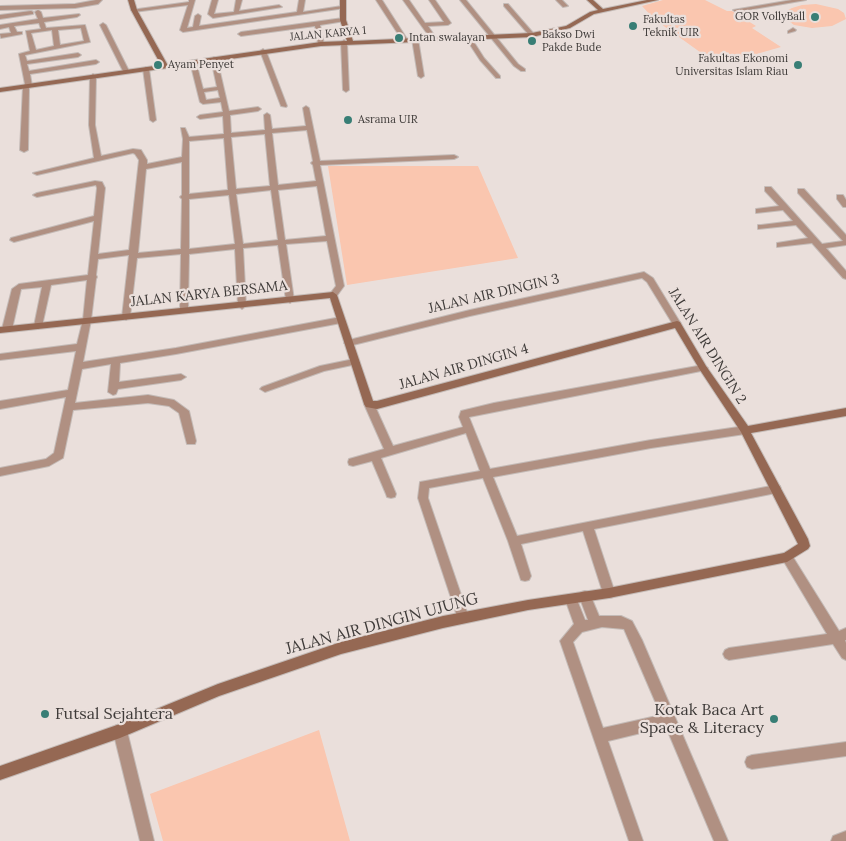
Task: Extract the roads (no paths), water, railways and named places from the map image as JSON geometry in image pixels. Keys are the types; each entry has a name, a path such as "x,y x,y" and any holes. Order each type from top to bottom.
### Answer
{"street":[{"path":"0,17 96,3 99,0"},
{"path":"130,0 164,65"},
{"path":"215,0 212,16 278,7"},
{"path":"236,13 239,0"},
{"path":"270,9 271,0"},
{"path":"300,14 302,0"},
{"path":"343,0 343,20 347,42 346,90"},
{"path":"379,0 404,39"},
{"path":"406,0 433,38"},
{"path":"424,25 448,23 432,0"},
{"path":"463,0 523,70"},
{"path":"559,0 565,6"},
{"path":"590,0 601,10"},
{"name":"JALAN KARYA 1","path":"0,90 320,44 532,35 568,27 587,14 601,10 655,0"},
{"path":"736,10 803,0"},
{"path":"134,10 191,1 182,29 342,8"},
{"path":"506,5 532,35"},
{"path":"0,8 75,6"},
{"path":"38,12 44,30"},
{"path":"244,12 246,21"},
{"path":"0,26 77,16"},
{"path":"196,28 198,16"},
{"path":"241,34 343,20"},
{"path":"317,23 320,44"},
{"path":"11,25 15,34"},
{"path":"103,25 126,71"},
{"path":"1,36 83,26 88,41 22,54 28,86 24,150"},
{"path":"55,28 57,48"},
{"path":"28,32 33,51"},
{"path":"468,37 482,59 498,77"},
{"path":"415,39 421,76"},
{"path":"49,49 58,81"},
{"path":"262,52 284,106"},
{"path":"24,63 78,55"},
{"path":"214,59 226,112 232,192 239,244 242,306"},
{"path":"26,73 96,62"},
{"path":"193,62 203,102 223,100"},
{"path":"146,68 153,120"},
{"path":"93,76 92,125 98,159"},
{"path":"200,90 220,88"},
{"path":"306,108 340,286 333,295 354,362 390,451"},
{"path":"200,117 258,109"},
{"path":"267,115 274,187 290,300"},
{"path":"186,139 310,128"},
{"path":"184,129 186,139 183,250 184,310"},
{"path":"38,173 135,151 143,160 135,254 126,317"},
{"path":"143,167 185,159"},
{"path":"315,163 454,159"},
{"path":"184,196 320,183"},
{"path":"0,472 49,462 59,455 87,320 93,277 102,188 99,184 37,195"},
{"path":"768,189 797,224 842,267 846,276"},
{"path":"801,190 846,241"},
{"path":"840,197 846,205"},
{"path":"759,211 783,208"},
{"path":"14,240 99,217"},
{"path":"761,227 797,224"},
{"path":"95,256 330,238"},
{"path":"780,245 846,241"},
{"name":"JALAN AIR DINGIN 3","path":"349,343 470,313 642,275 646,276"},
{"name":"JALAN AIR DINGIN 2","path":"646,276 703,368 745,430 776,489 804,546 800,551 787,557"},
{"path":"4,329 16,289 21,286 93,277"},
{"path":"38,326 47,283"},
{"name":"JALAN KARYA BERSAMA","path":"4,329 184,310 242,306 333,295"},
{"path":"76,366 176,352 342,320"},
{"name":"JALAN AIR DINGIN 4","path":"370,404 393,401 490,373 677,324"},
{"path":"0,357 80,347"},
{"path":"113,402 116,360"},
{"path":"265,389 323,368 354,362"},
{"path":"525,576 514,542 464,417 466,413 703,368"},
{"path":"114,386 181,377"},
{"path":"0,405 71,393"},
{"path":"69,407 148,399 171,403 178,406 187,416 191,441"},
{"path":"463,618 423,498 424,485 651,444 846,412"},
{"path":"353,462 464,430"},
{"path":"376,456 391,494"},
{"path":"514,542 776,489"},
{"path":"587,526 609,593"},
{"path":"787,557 841,636 846,654"},
{"name":"JALAN AIR DINGIN UJUNG","path":"0,773 120,730 218,690 306,658 463,618 609,593 787,557"},
{"path":"585,596 595,623"},
{"path":"571,599 581,626"},
{"path":"636,841 566,641 581,626 595,623 621,622 628,625 721,841"},
{"path":"729,654 841,636"},
{"path":"599,736 670,720"},
{"path":"120,730 147,841"},
{"path":"752,762 846,749"},
{"path":"838,841 846,838"}],"place":[{"name":"GOR VollyBall","path":"815,17"},
{"name":"Fakultas Teknik UIR","path":"633,26"},
{"name":"Intan swalayan","path":"399,38"},
{"name":"Bakso Dwi Pakde Bude","path":"532,41"},
{"name":"Ayam Penyet","path":"158,65"},
{"name":"Fakultas Ekonomi Universitas Islam Riau","path":"798,65"},
{"name":"Asrama UIR","path":"348,120"},
{"name":"Futsal Sejahtera","path":"45,714"},
{"name":"Kotak Baca Art Space & Literacy","path":"774,719"}]}
